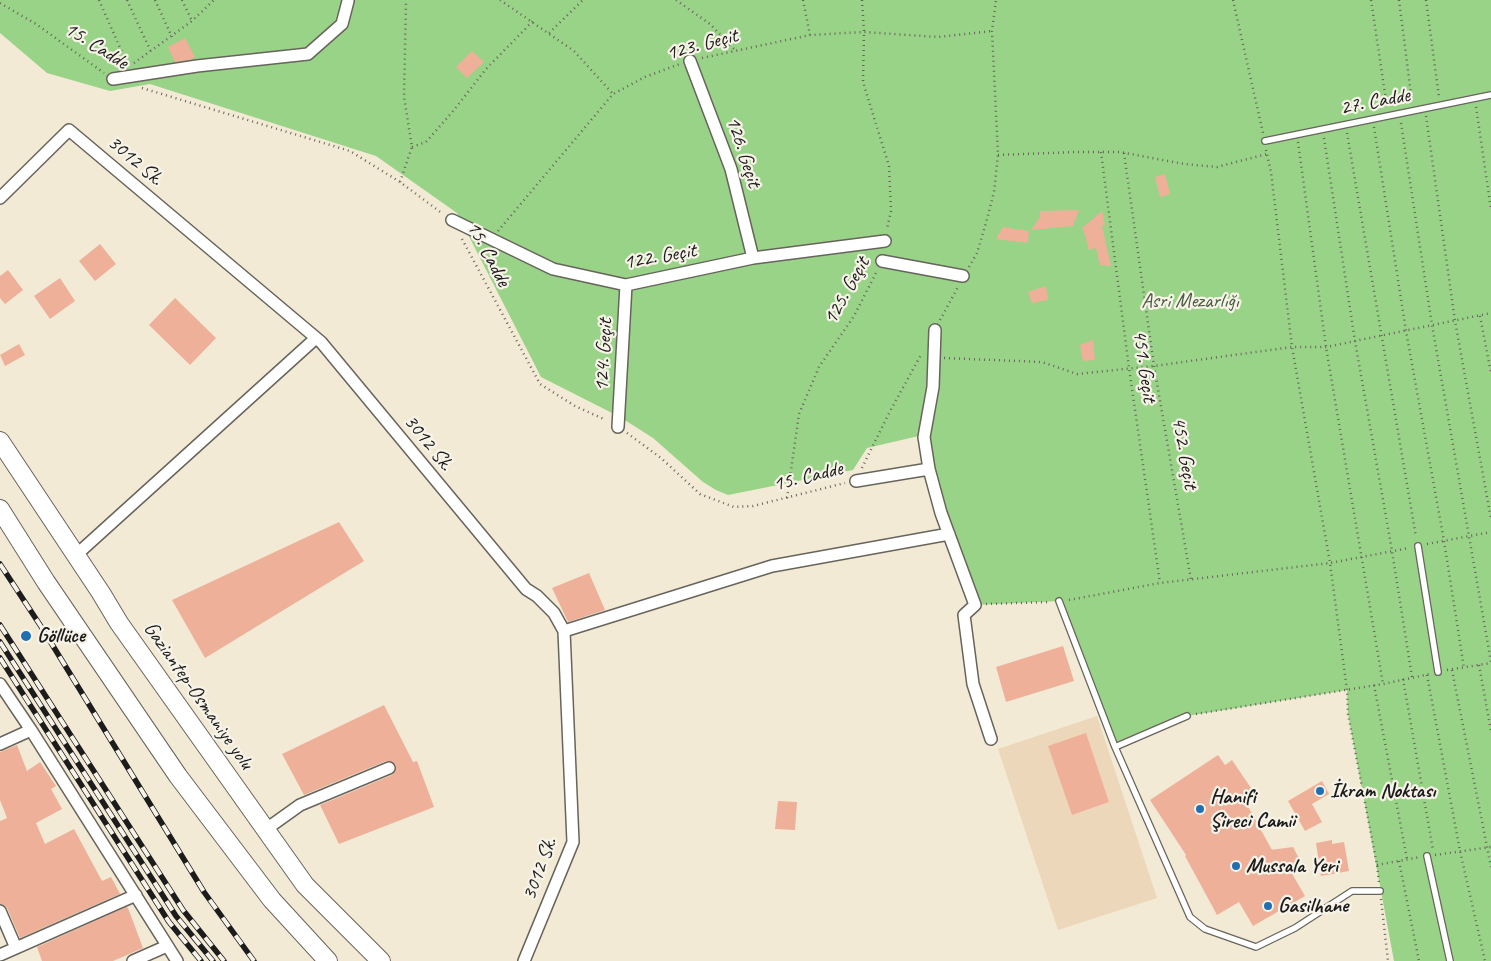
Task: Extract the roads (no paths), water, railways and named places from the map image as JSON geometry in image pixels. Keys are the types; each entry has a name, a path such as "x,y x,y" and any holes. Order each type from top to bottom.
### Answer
{"highway":[{"name":"Gaziantep-Osmaniye yolu","path":"0,441 75,556 101,592 118,623 305,885 380,961"},
{"path":"0,509 46,582 178,776 272,900 328,961"}],"street":[{"path":"113,79 197,66 308,54 342,24 348,1"},
{"name":"126. Geçit","path":"690,61 732,169 753,258"},
{"name":"3012 Sk.","path":"0,198 69,130 316,338 526,590 536,596 554,613 564,631 573,842 524,961"},
{"name":"122. Geçit","path":"452,220 553,269 626,285 753,258 885,242"},
{"path":"882,261 964,276"},
{"name":"124. Geçit","path":"618,427 626,285"},
{"path":"935,330 933,387 924,437 929,469 940,513 975,605 964,615 973,684 991,740"},
{"path":"75,556 316,338"},
{"path":"856,481 929,469"},
{"path":"564,631 772,566 948,534"},
{"path":"0,684 177,961"},
{"path":"0,744 31,730"},
{"path":"265,830 300,805 388,768"},
{"path":"0,955 136,895"},
{"path":"0,910 16,948"},
{"path":"133,961 167,946"}],"lane":[{"name":"27. Cadde","path":"1265,141 1491,95"},
{"path":"1418,546 1438,672"},
{"path":"1060,601 1115,747 1190,918 1205,929 1256,947 1294,928 1352,890 1380,890"},
{"path":"1115,747 1187,716"},
{"path":"1430,856 1450,961"}],"railway":[{"path":"0,564 42,628 204,892 254,961"},
{"path":"0,625 183,910 224,961"},
{"path":"0,642 176,916 213,961"},
{"path":"0,658 169,922 201,961"}],"place":[{"name":"Göllüce","path":"26,636"},
{"name":"İkram Noktası","path":"1320,791"},
{"name":"Hanifi Şireci Camii","path":"1200,809"},
{"name":"Mussala Yeri","path":"1236,866"},
{"name":"Gasilhane","path":"1268,906"}],"park label":[{"name":"Asri Mezarlığı","path":"1190,301"}]}
